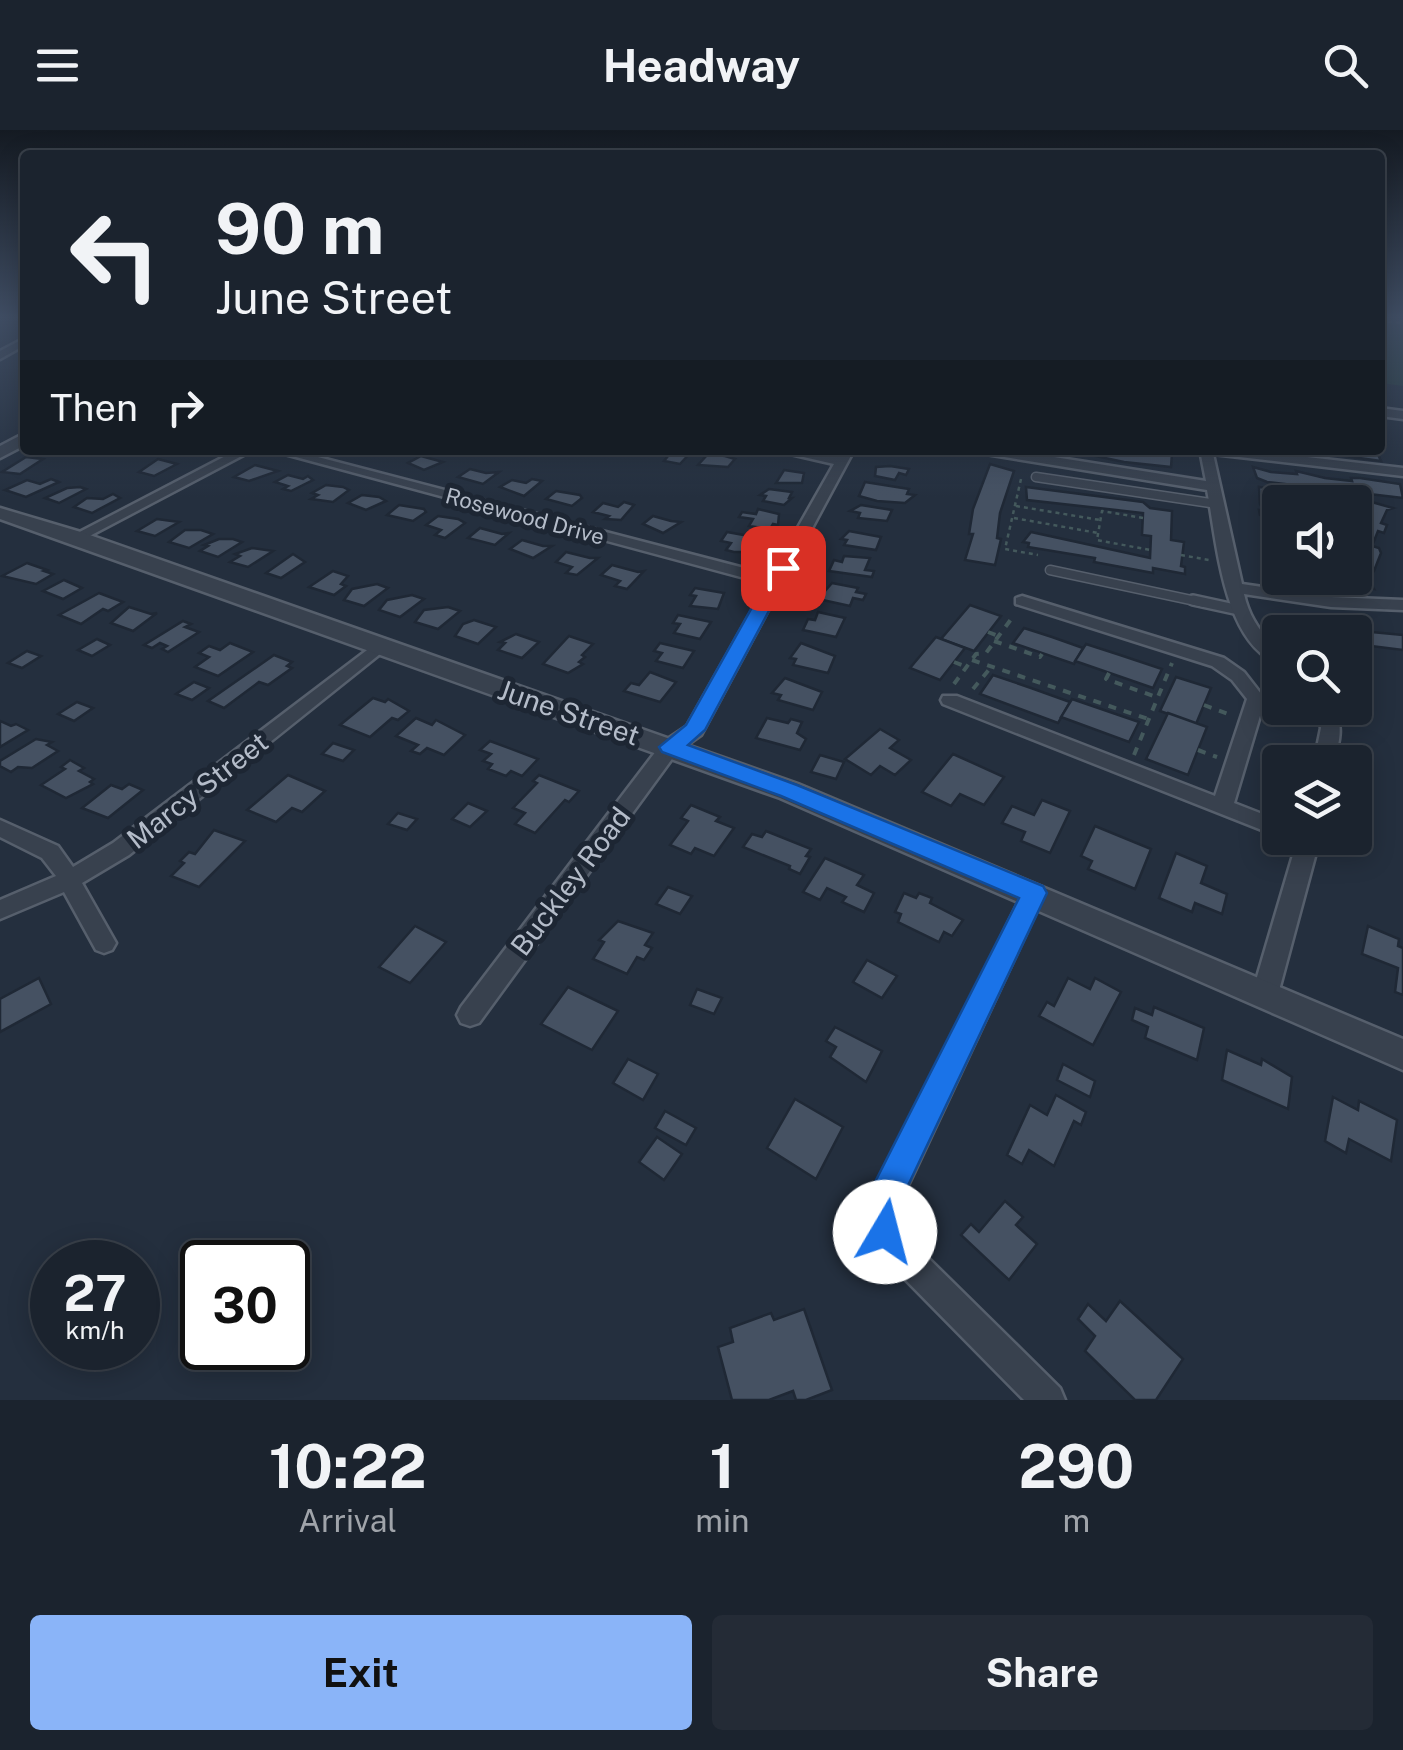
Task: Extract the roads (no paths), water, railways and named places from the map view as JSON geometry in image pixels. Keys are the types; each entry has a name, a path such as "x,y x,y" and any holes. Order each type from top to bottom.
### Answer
{"street":[{"path":"77,536 237,455"},
{"name":"Rosewood Drive","path":"295,455 774,581"},
{"path":"1011,455 1216,496"},
{"path":"1210,455 1239,610 1262,644"},
{"path":"1253,455 1403,472"},
{"name":"Buckley Road","path":"470,1014 670,747 694,730 844,456"},
{"name":"June Street","path":"0,513 77,536 789,790 1403,1055"},
{"path":"1233,588 1350,604 1403,605"},
{"path":"1022,602 1218,662 1238,676 1256,699 1222,807"},
{"name":"Marcy Street","path":"0,910 67,881 121,849 379,646"},
{"path":"955,702 1262,823"},
{"path":"0,828 50,852 62,865 67,881 104,944"},
{"path":"1265,994 1301,855"},
{"path":"1034,893 882,1208 885,1232 906,1258 1048,1400"}],"lane":[{"path":"1036,477 1216,496"},
{"path":"1050,570 1239,610"}]}
